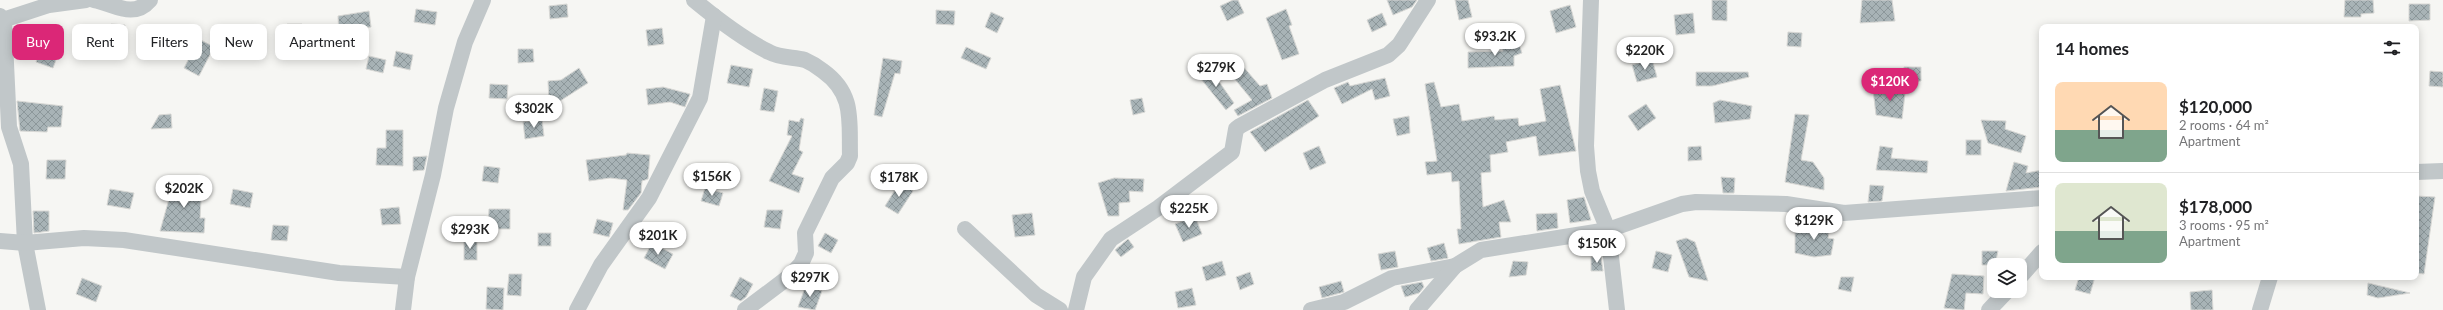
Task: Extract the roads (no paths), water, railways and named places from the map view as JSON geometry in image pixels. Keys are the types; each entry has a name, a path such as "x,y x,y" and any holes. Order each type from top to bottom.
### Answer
{"street":[{"path":"38,310 25,243 21,164 9,127 1,19 49,6 86,0"},
{"path":"94,0 116,8 128,9 142,7 150,0"},
{"path":"403,310 407,277 433,175 446,108 465,42 483,0"},
{"path":"694,0 714,16 770,52 806,60 832,77 845,93 848,108 850,156 847,163 832,178 805,233 806,253 801,264 790,276 745,310"},
{"path":"1076,310 1084,277 1111,239 1158,208 1232,152 1236,129 1240,126 1326,80 1388,55 1399,45 1428,0"},
{"path":"1591,0 1586,152 1592,191 1608,230 1617,310"},
{"path":"577,310 601,265 649,198 700,98 714,16"},
{"path":"2419,172 2443,170"},
{"path":"1416,310 1455,266 1481,250 1608,230 1682,204 1696,202 1786,204 1844,213 2039,198"},
{"path":"965,229 1036,295 1060,310"},
{"path":"0,242 25,243 84,238 124,240 339,273 407,277"},
{"path":"2027,268 2039,255"},
{"path":"1311,310 1344,302 1392,278 1455,266"},
{"path":"2260,310 2269,280"},
{"path":"1989,310 2000,298"}]}
